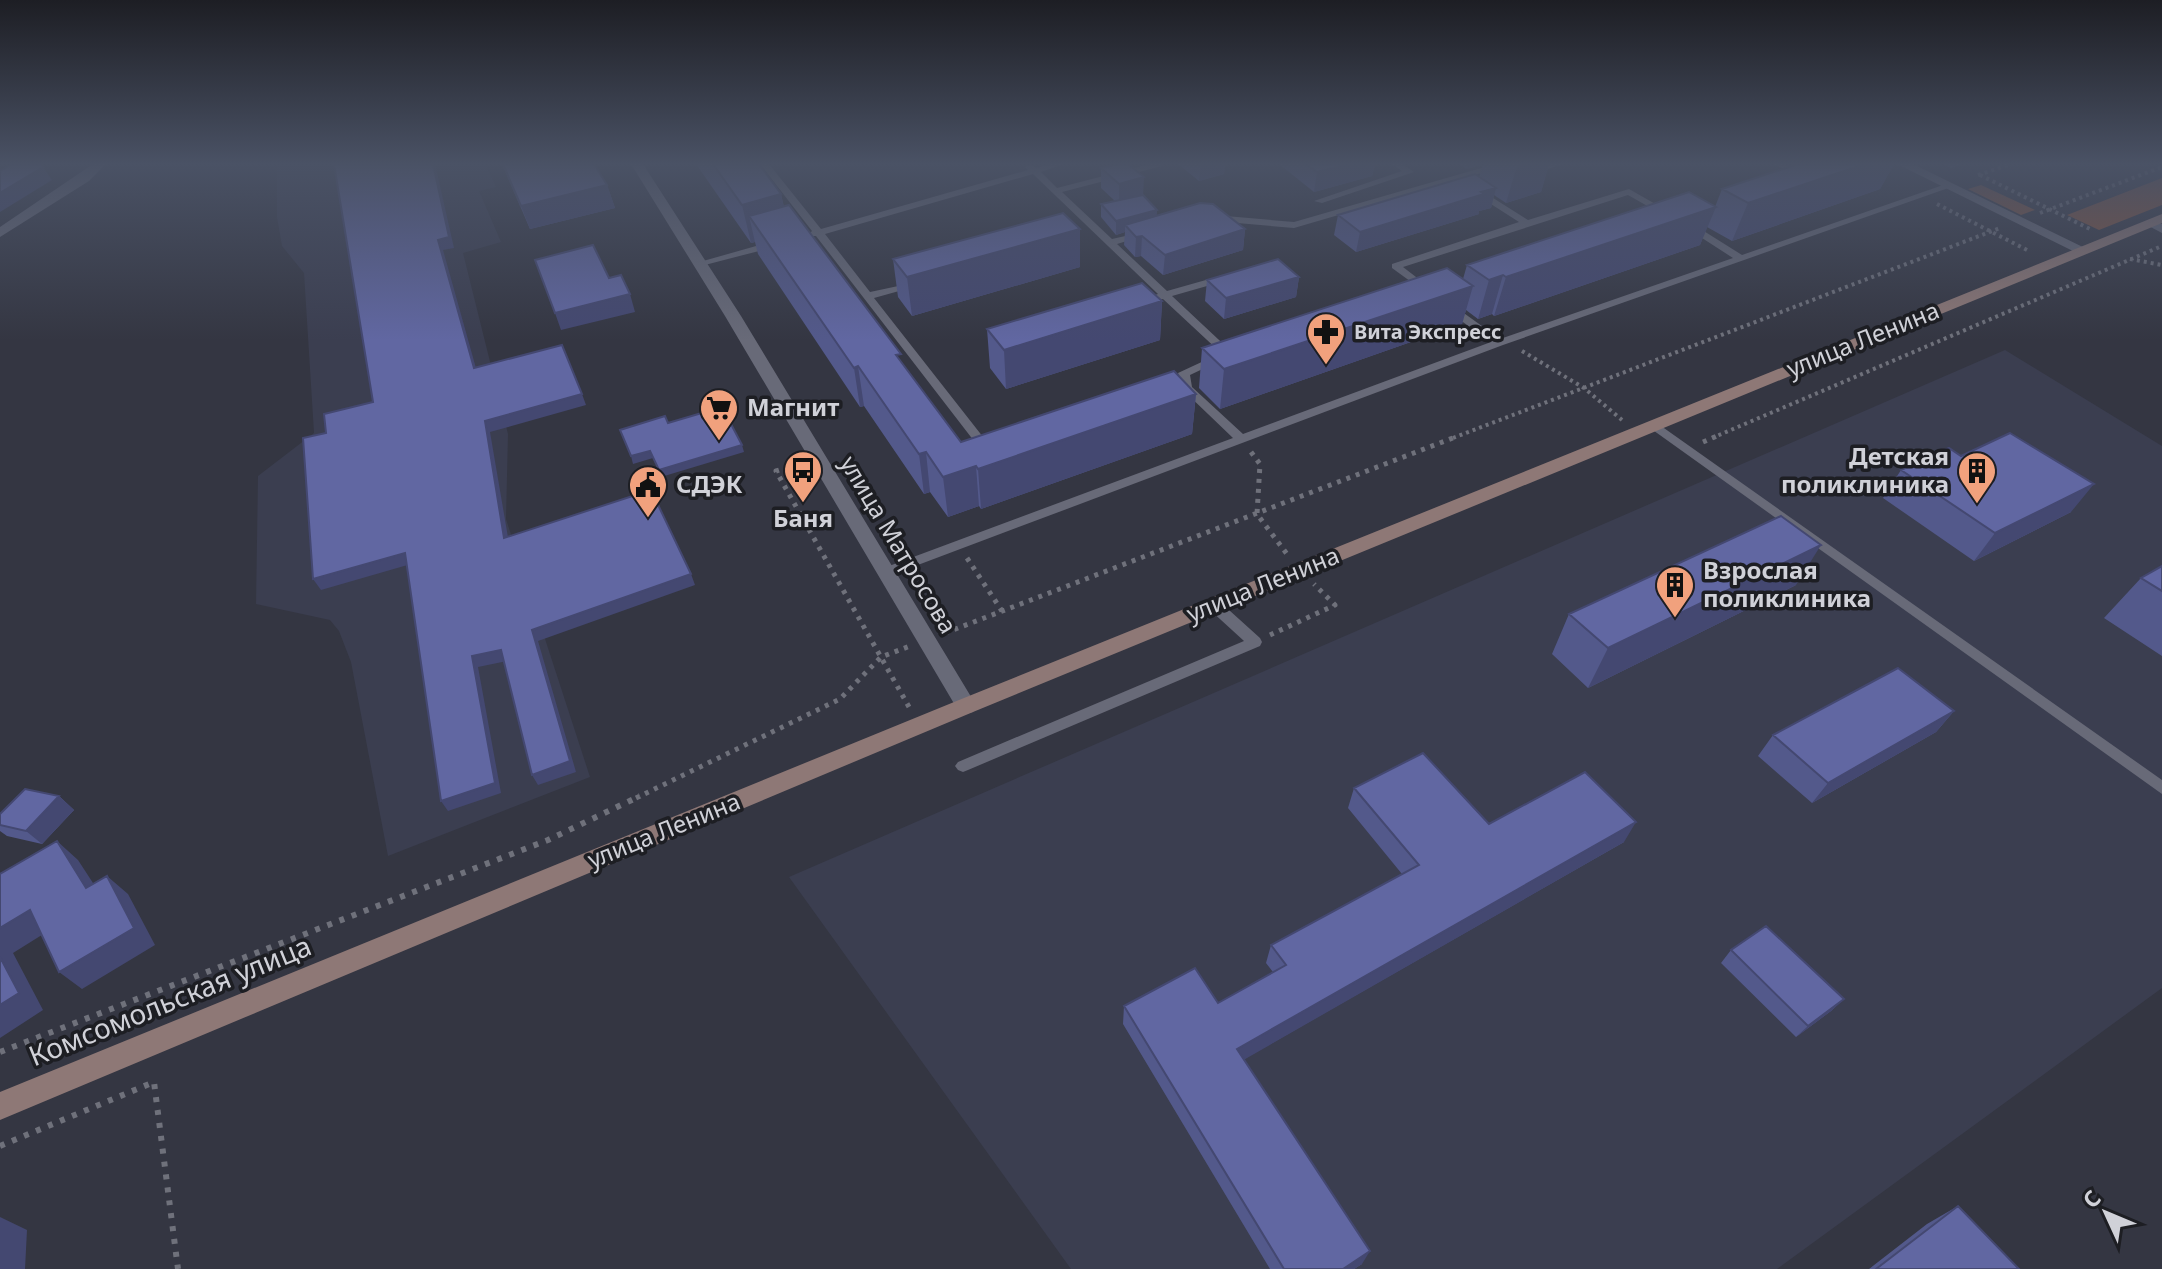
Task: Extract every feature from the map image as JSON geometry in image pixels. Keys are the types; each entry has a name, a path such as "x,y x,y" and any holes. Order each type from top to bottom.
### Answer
{"main road":[{"name":"улица Ленина","path":"365,955 1636,432 2082,250 2157,223"},
{"name":"Комсомольская улица","path":"0,1106 365,955"}],"street":[{"name":"улица Матросова","path":"675,223 966,706"},
{"path":"2026,223 2082,250"}],"lane":[{"path":"811,223 989,452 1003,447"},
{"path":"804,237 850,223"},
{"path":"1090,223 1228,354"},
{"path":"1273,223 1300,223"},
{"path":"1499,343 1396,266 1526,223"},
{"path":"1684,223 1742,259"},
{"path":"886,572 1499,343 1843,223"},
{"path":"1110,243 1154,230"},
{"path":"1083,236 1098,231"},
{"path":"701,263 789,240"},
{"path":"1121,308 1239,273"},
{"path":"868,296 929,279"},
{"path":"1415,297 1444,288"},
{"path":"1241,439 1187,388 1184,373 1243,350"},
{"path":"1173,393 1187,388"},
{"path":"1654,425 2162,788"},
{"path":"963,766 1255,642 1214,605"}],"path":[{"path":"1974,223 2029,251"},
{"path":"2078,223 2095,232"},
{"path":"0,1052 548,840 840,699 881,657 2013,224"},
{"path":"1687,448 2162,246"},
{"path":"2128,248 2141,254"},
{"path":"2129,259 2162,265"},
{"path":"2071,273 2081,279"},
{"path":"1499,343 1528,353 1584,388 1636,432"},
{"path":"1241,439 1260,464 1257,514 1287,554"},
{"path":"818,458 776,471 919,726"},
{"path":"959,545 1002,611"},
{"path":"1255,642 1335,605 1314,584"},
{"path":"0,1146 154,1082 178,1269"}],"shaded area":[{"path":"278,223 493,223 501,242 463,253 508,434 506,519 590,777 388,856 351,662 339,631 330,620 256,604 258,476 314,433 304,273 282,246"},
{"path":"2085,223 2116,223 2099,230"},
{"path":"2005,350 2162,446 2162,988 1777,1269 1071,1269 789,877"}],"building":[{"path":"344,223 446,223 449,237 438,240 474,368 562,345 582,394 485,421 504,538 651,490 691,574 532,630 570,761 532,775 501,650 472,656 495,783 441,801 405,553 313,579 303,438 326,433 324,414 373,402"},
{"path":"754,223 803,223 901,354 896,355 961,442 1174,371 1196,394 978,469 976,466 943,477 926,452 919,454 858,366 854,368"},
{"path":"1025,223 1074,223 1080,229 907,277 893,259"},
{"path":"1238,223 1245,229 1165,255 1142,236 1136,237 1125,225"},
{"path":"1349,223 1389,223 1360,232"},
{"path":"1594,223 1667,223 1506,277 1503,275 1489,280 1467,265"},
{"path":"593,245 609,278 621,275 630,294 555,313 535,260"},
{"path":"1278,259 1299,277 1226,298 1207,280"},
{"path":"1447,268 1473,286 1224,369 1202,348"},
{"path":"1142,283 1162,301 1004,350 987,329"},
{"path":"722,407 742,445 659,470 650,451 631,456 620,430 665,416 668,423"},
{"path":"2010,433 2094,484 1995,533 1901,470 1949,448 1961,456"},
{"path":"1781,516 1821,545 1608,648 1569,614"},
{"path":"2162,566 2162,591 2141,578"},
{"path":"1898,668 1954,711 1828,783 1773,735"},
{"path":"1423,753 1489,824 1585,772 1636,822 1237,1049 1370,1251 1343,1269 1284,1269 1124,1006 1195,968 1218,1003 1286,965 1271,945 1419,865 1354,788"},
{"path":"25,789 59,796 26,831 0,825 0,814"},
{"path":"57,841 86,888 107,876 134,928 59,972 30,910 0,928 0,874"},
{"path":"1766,926 1844,999 1808,1026 1731,950"},
{"path":"0,957 19,993 0,1005"},
{"path":"1958,1206 2019,1269 1876,1269"}],"place":[{"name":"Вита Экспресс","path":"1326,366"},
{"name":"Магнит","path":"719,442"},
{"name":"Баня","path":"803,504"},
{"name":"Детская поликлиника","path":"1977,505"},
{"name":"СДЭК","path":"648,519"},
{"name":"Взрослая поликлиника","path":"1675,619"}]}
